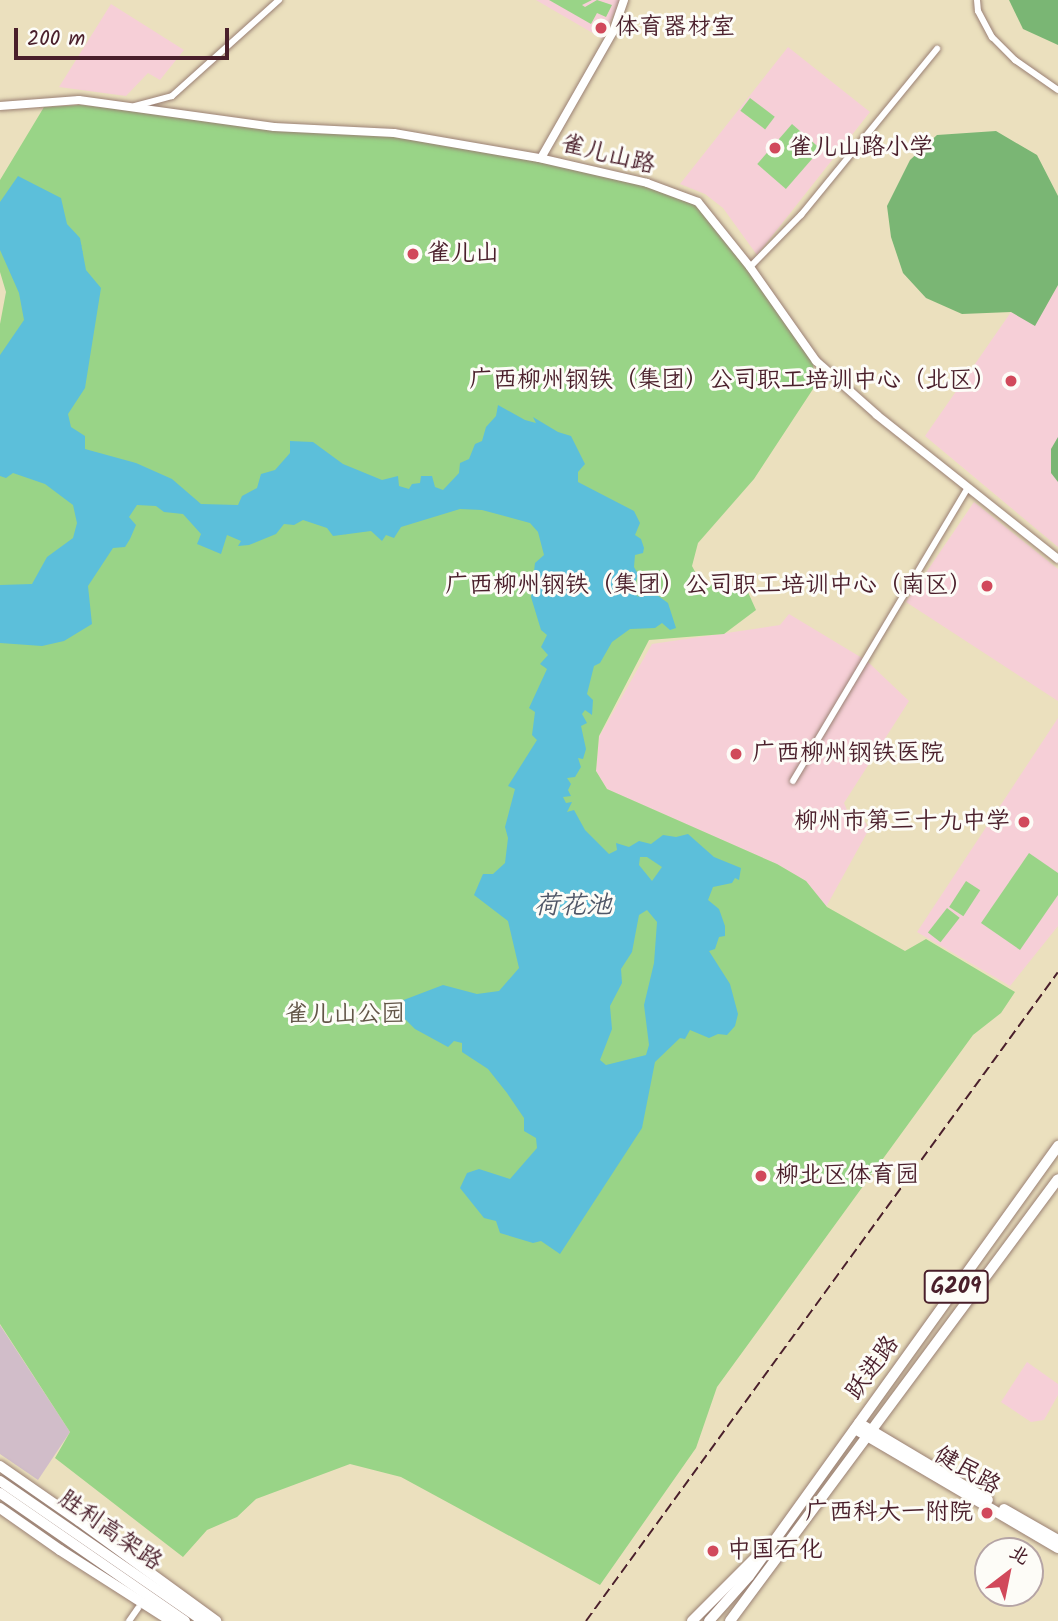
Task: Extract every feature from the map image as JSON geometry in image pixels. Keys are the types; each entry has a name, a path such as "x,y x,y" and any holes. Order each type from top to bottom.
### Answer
{"main road":[{"name":"跃进路","path":"692,1621 711,1615 776,1538 1058,1146"},
{"name":"跃进路","path":"730,1620 940,1343 1058,1179"},
{"name":"健民路","path":"857,1426 1058,1548"},
{"name":"健民路","path":"869,1434 1058,1540"},
{"path":"0,1466 216,1621"},
{"name":"胜利高架路","path":"0,1481 200,1619"},
{"name":"胜利高架路","path":"0,1493 185,1621"},
{"path":"0,1508 139,1604 171,1621"}],"street":[{"path":"133,107 172,96 279,0"},
{"path":"541,158 613,32 624,0"},
{"path":"977,0 978,11 992,37 1015,60 1058,90"},
{"path":"750,267 801,215 937,49"},
{"name":"雀儿山路","path":"0,106 79,100 274,127 394,133 541,158 648,183 698,202 750,267 816,361 1058,559"},
{"path":"793,781 968,488"},
{"path":"129,1621 139,1604"}],"shaded area":[{"path":"536,0 620,0 603,39"},
{"path":"111,4 184,50 160,80 148,73 126,96 59,87"},
{"name":"雀儿山路小学","path":"788,47 870,112 757,255 723,208 705,194 680,184"},
{"name":"广西柳州钢铁（集团）公司职工培训中心（北区）","path":"1058,285 1058,547 925,436 1011,312 1035,325"},
{"name":"广西柳州钢铁（集团）公司职工培训中心（南区）","path":"974,502 1058,569 1058,701 906,602"},
{"name":"广西柳州钢铁医院","path":"789,614 867,661 909,701 844,803 847,810 866,823 868,831 826,907 806,881 777,864 607,789 596,771 599,737 652,644 780,625"},
{"name":"柳州市第三十九中学","path":"1058,718 1058,926 1010,986 917,932"},
{"path":"0,1325 70,1432 38,1480 0,1454"},
{"path":"1027,1362 1058,1384 1058,1395 1044,1420 1031,1422 1001,1402"}],"green space":[{"path":"549,0 592,0 582,5 585,7 597,0 612,5 606,17 597,13 591,24"},
{"path":"1009,0 1058,0 1058,45 1023,29"},
{"path":"750,98 775,117 765,129 740,111"},
{"name":"雀儿山公园","path":"81,105 394,135 537,161 646,186 697,205 748,268 813,362 815,386 754,479 698,543 692,566 701,583 747,590 756,610 724,634 649,640 599,736 596,771 607,789 777,864 806,881 827,907 905,951 926,939 1015,992 1001,1013 973,1035 717,1387 696,1448 600,1585 401,1477 350,1464 256,1499 237,1517 207,1530 183,1557 55,1458 70,1432 0,1324 0,324 6,292 0,272 0,180 44,107"},
{"path":"792,124 821,149 786,189 757,164"},
{"path":"996,131 1037,155 1058,196 1058,285 1035,326 1011,312 962,314 926,298 903,273 891,237 887,206 910,160 937,135"},
{"path":"1058,437 1058,482 1051,473 1051,449"},
{"path":"1029,853 1058,873 1058,895 1020,950 981,923"},
{"path":"966,881 980,890 963,916 949,907"},
{"path":"947,908 960,918 941,942 928,932"}],"water":[{"name":"荷花池","path":"18,176 61,198 67,224 80,238 86,270 101,288 85,388 68,414 71,427 85,436 85,449 136,463 172,479 201,504 238,505 242,496 257,488 261,474 275,470 290,453 290,441 313,442 343,464 382,480 398,476 399,486 409,489 412,484 420,483 421,476 432,476 435,487 443,490 459,473 460,463 469,459 475,444 482,441 486,427 496,416 498,405 525,420 536,423 533,417 558,432 571,436 585,464 578,472 578,482 634,511 640,523 635,535 641,539 644,548 643,553 635,555 634,567 638,574 633,590 638,597 641,593 657,595 668,603 676,628 670,630 662,623 655,628 630,629 612,642 600,663 594,666 587,694 593,700 592,715 585,710 582,714 587,723 581,726 586,749 583,759 578,758 581,767 575,777 567,778 571,784 568,790 571,796 563,797 566,803 572,802 567,812 574,810 585,830 609,854 617,850 616,843 629,847 639,841 651,844 663,835 676,837 688,834 714,857 741,868 739,880 735,878 732,883 713,887 708,900 719,909 725,926 725,936 719,937 715,949 709,951 730,984 738,1014 735,1026 727,1035 718,1034 709,1038 690,1030 685,1039 680,1038 655,1062 642,1128 560,1254 541,1241 533,1243 500,1233 496,1221 484,1218 460,1188 467,1173 479,1169 510,1179 537,1148 536,1138 524,1131 524,1118 507,1093 488,1069 462,1052 462,1043 454,1041 448,1047 415,1029 406,1020 398,1020 394,1012 401,1001 443,985 477,994 499,991 519,968 508,921 474,895 483,874 493,874 505,863 508,838 505,827 515,789 508,786 537,740 532,735 535,712 529,708 547,669 540,664 548,655 541,647 547,635 541,630 531,597 535,563 544,555 538,532 530,523 482,510 460,509 401,527 394,538 386,535 382,541 371,531 333,536 327,528 303,520 294,525 284,524 276,534 249,545 238,546 241,541 227,535 221,554 197,544 201,534 183,514 164,512 156,506 137,505 129,517 136,525 130,539 125,547 113,548 88,586 92,624 64,641 42,646 0,643 0,585 32,584 47,557 73,538 77,523 73,505 45,484 13,473 6,478 0,476 0,355 24,320 19,293 0,250 0,202","holes":["640,857 647,857 662,867 652,881 639,865","647,910 657,922 654,963 644,1005 649,1045 646,1055 606,1065 600,1060 612,1029 610,1006 622,983 621,969 632,952 639,915"]}],"railway":[{"path":"586,1621 1058,972"}],"place":[{"name":"体育器材室","path":"601,28"},
{"name":"雀儿山路小学","path":"775,148"},
{"name":"雀儿山","path":"413,254"},
{"name":"广西柳州钢铁（集团）公司职工培训中心（北区）","path":"1011,381"},
{"name":"广西柳州钢铁（集团）公司职工培训中心（南区）","path":"987,586"},
{"name":"广西柳州钢铁医院","path":"736,754"},
{"name":"柳州市第三十九中学","path":"1024,822"},
{"name":"柳北区体育园","path":"761,1176"},
{"name":"广西科大一附院","path":"987,1513"},
{"name":"中国石化","path":"713,1551"}]}
